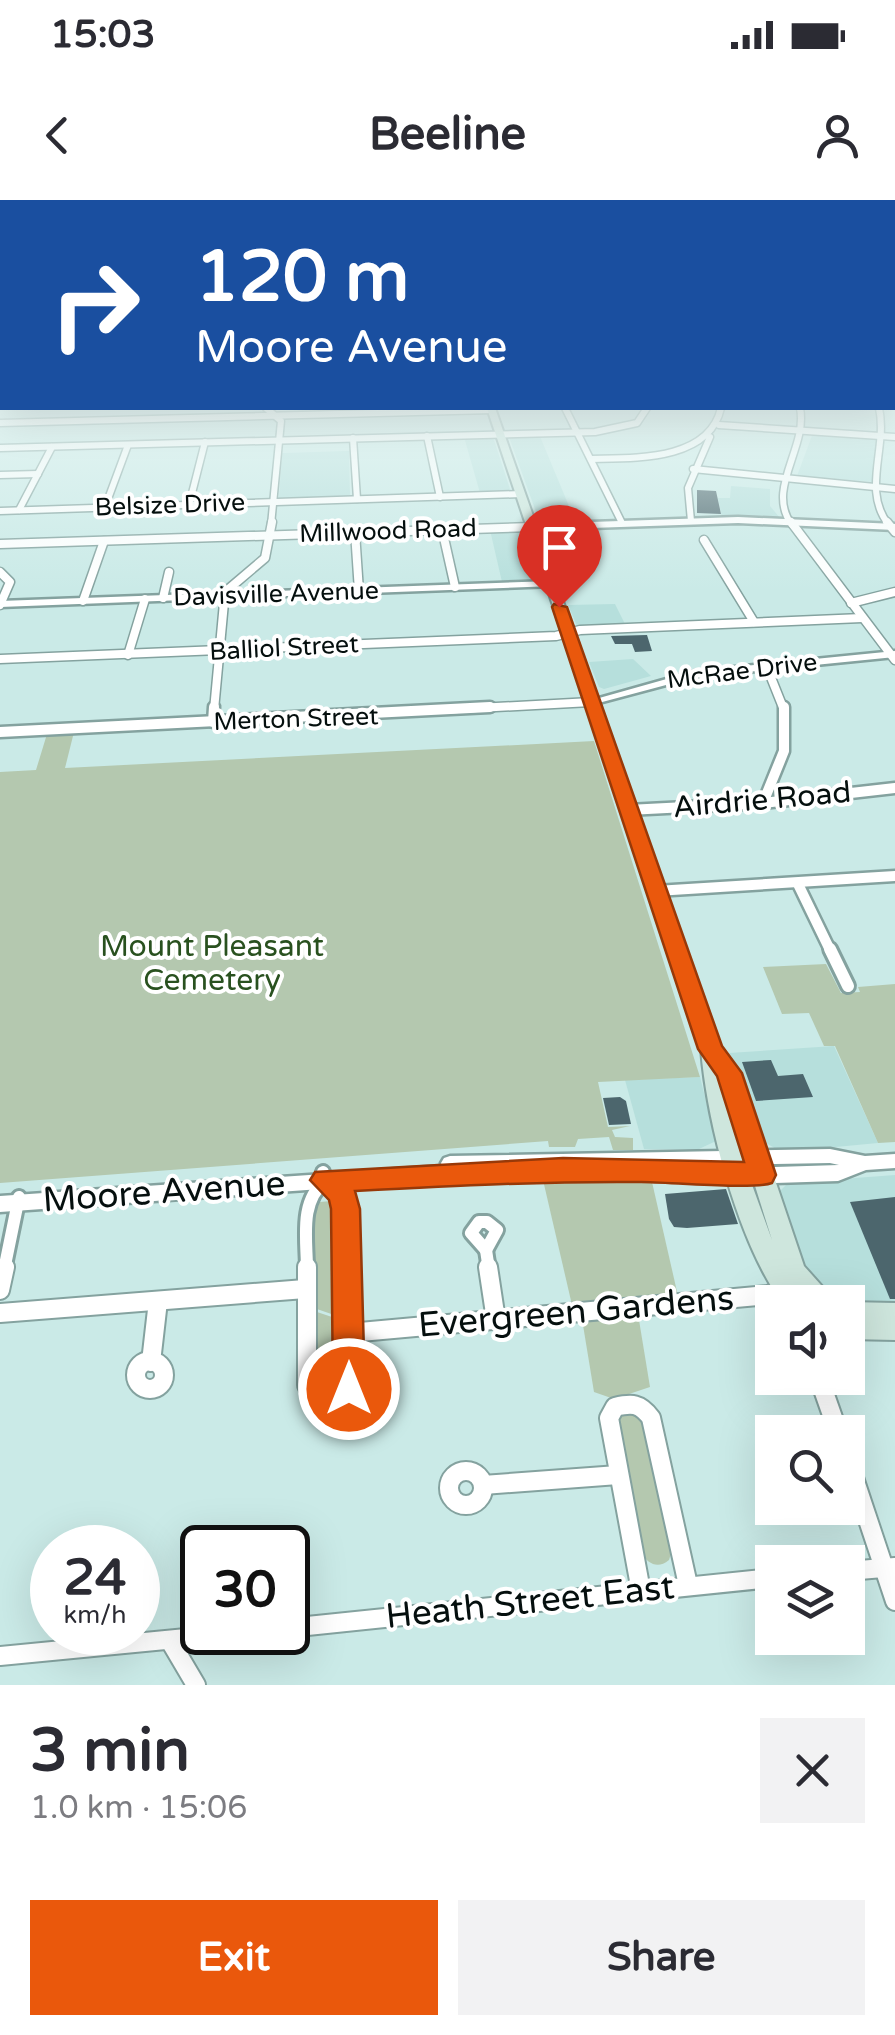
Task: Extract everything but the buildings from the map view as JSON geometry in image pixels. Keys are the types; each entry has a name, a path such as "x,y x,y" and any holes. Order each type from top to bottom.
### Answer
{"main road":[{"path":"506,452 711,1049 711,1075 794,1272 793,1285"},
{"path":"865,1313 895,1314"},
{"path":"865,1328 895,1329"}],"street":[{"path":"21,506 49,452"},
{"path":"105,507 125,452"},
{"path":"189,504 202,452"},
{"path":"213,722 224,596 230,583 266,559 278,452"},
{"path":"354,452 356,499"},
{"path":"431,452 440,496"},
{"path":"588,452 622,524"},
{"path":"591,459 661,452"},
{"path":"691,521 686,499 693,469 702,452"},
{"path":"795,452 780,498 788,521 893,656"},
{"path":"887,452 878,486 878,508 893,529"},
{"path":"693,469 895,489"},
{"path":"0,475 38,474"},
{"name":"Belsize Drive","path":"0,507 521,494"},
{"name":"Millwood Road","path":"0,544 691,521 788,521 893,529"},
{"path":"442,530 455,587"},
{"path":"355,532 359,591"},
{"path":"704,540 754,622"},
{"path":"83,602 104,541"},
{"path":"0,572 10,582 0,605"},
{"path":"163,598 169,572"},
{"name":"Davisville Avenue","path":"0,605 551,584"},
{"path":"850,602 895,592"},
{"path":"128,655 145,599"},
{"name":"Balliol Street","path":"0,660 862,618"},
{"name":"McRae Drive","path":"592,702 664,680 766,665 893,656"},
{"path":"763,803 788,746 784,700 766,665"},
{"name":"Merton Street","path":"0,732 592,702"},
{"name":"Airdrie Road","path":"628,810 763,803 895,788"},
{"path":"656,891 895,876"},
{"path":"798,884 848,986"},
{"name":"Moore Avenue","path":"9,1200 324,1176 634,1164 748,1166 838,1173 865,1163 895,1161"},
{"path":"324,1176 342,1194 346,1209 349,1389 342,1398 322,1401 312,1395 307,1385 305,1288 306,1210 324,1176"},
{"path":"0,1290 9,1200"},
{"path":"486,1250 496,1320"},
{"path":"0,1313 305,1288"},
{"name":"Evergreen Gardens","path":"349,1333 755,1296"},
{"path":"151,1362 158,1302"},
{"path":"641,1591 610,1418 620,1404 638,1404 651,1418 688,1585"},
{"path":"483,1485 618,1475"},
{"path":"865,1504 889,1567 895,1602"},
{"name":"Heath Street East","path":"310,1626 755,1579"},
{"path":"0,1656 180,1640"},
{"path":"170,1641 196,1685"}],"shaded area":[{"path":"349,452 350,496 279,498 282,453"},
{"path":"468,452 498,452 511,492 480,493"},
{"path":"515,452 547,452 576,523 540,523"},
{"path":"806,452 880,452 873,482 797,476"},
{"path":"731,486 770,489 770,506 780,518 722,518 718,498 730,498"},
{"path":"524,529 538,580 502,582 490,530"},
{"path":"615,604 625,624 577,626 568,605"},
{"path":"633,659 651,676 604,689 599,687 589,662"},
{"path":"834,1046 878,1143 778,1150 766,1143 760,1138 729,1053"},
{"path":"700,1077 716,1141 699,1149 644,1149 625,1080"},
{"path":"895,1175 895,1306 865,1303 865,1285 814,1285 807,1278 780,1191 788,1183"}],"green space":[{"name":"Mount Pleasant Cemetery","path":"74,732 65,768 594,741 700,1077 598,1082 608,1127 630,1126 612,1130 615,1137 633,1138 633,1150 613,1150 609,1137 578,1139 575,1147 549,1147 548,1141 0,1183 0,772 36,770 47,734"},
{"path":"826,964 841,993 860,992 858,987 895,984 895,1142 878,1143 835,1046 824,1046 809,1013 782,1014 763,967"},
{"path":"543,1180 652,1182 678,1296 572,1305"},
{"path":"331,1201 338,1210 340,1317 314,1308 313,1212 320,1202"},
{"path":"314,1311 341,1320 343,1381 331,1392 318,1389 315,1384"},
{"path":"638,1314 650,1387 614,1399 594,1392 582,1319"},
{"path":"623,1412 642,1415 672,1550 669,1560 661,1565 650,1562 641,1553 618,1417"}],"route":[{"path":"349,1389 346,1209 342,1194 324,1180 563,1170 762,1175 729,1073 711,1049 559,607"}]}
